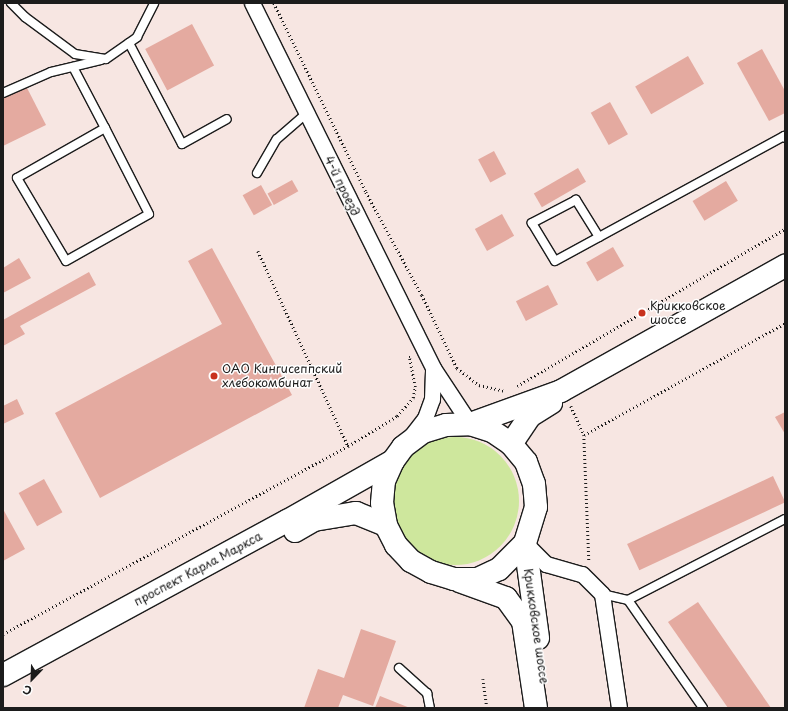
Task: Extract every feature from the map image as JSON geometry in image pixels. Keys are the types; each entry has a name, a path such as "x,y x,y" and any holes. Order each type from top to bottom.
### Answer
{"main road":[{"name":"проспект Карла Маркса","path":"3,676 398,454 423,432 446,425 470,424 561,390 785,266"},
{"path":"511,444 530,416 565,395 785,274"},
{"name":"проспект Карла Маркса","path":"398,454 384,481 382,503 386,525 396,545 411,561 431,572 454,579 478,579 499,569 525,543 536,507 534,484 526,462 511,444 492,431 470,424"},
{"path":"3,691 314,520 356,513 386,525"},
{"name":"Крикковское шоссе","path":"525,543 548,708"},
{"path":"454,579 506,598 523,622 536,708"}],"street":[{"name":"4-й проезд","path":"252,3 433,368 470,424"},
{"name":"4-й проезд","path":"398,454 425,418 432,399 433,368"},
{"path":"525,543 546,564 582,574 590,579 602,594 620,708"}],"lane":[{"path":"11,3 26,17 75,54 106,59"},
{"path":"3,93 51,72 106,59 137,37 154,3"},
{"path":"129,43 182,144 227,119"},
{"path":"73,67 105,128 149,214 66,261 17,178 105,128"},
{"path":"257,173 277,139 307,113"},
{"path":"599,237 576,200 532,224 555,261 599,237 784,136 785,138"},
{"path":"602,594 628,600 785,519"},
{"path":"628,600 703,708"},
{"path":"399,668 427,693 430,708"}],"path":[{"path":"274,3 449,354 457,368 479,385 505,392 543,372 785,229"},
{"path":"258,251 348,446"},
{"path":"584,435 785,323"},
{"path":"3,634 348,446 397,416 408,406 415,387 409,357"},
{"path":"565,395 584,435 590,579"},
{"path":"483,679 487,708"}],"green space":[{"path":"449,437 461,437 480,442 496,451 505,460 514,476 518,489 518,513 514,526 505,542 496,551 474,562 461,565 449,565 430,560 414,551 405,542 394,520 391,507 391,495 396,476 405,460 414,451 436,440"}],"building":[{"path":"192,24 214,65 167,90 145,49"},
{"path":"762,49 785,91 785,113 769,121 737,63"},
{"path":"688,56 704,84 651,114 635,86"},
{"path":"25,84 46,125 3,146 3,96"},
{"path":"610,102 628,134 609,145 591,113"},
{"path":"494,151 506,174 490,182 478,159"},
{"path":"578,168 586,182 542,207 534,194"},
{"path":"292,180 298,191 274,205 268,194"},
{"path":"726,181 738,201 704,221 693,201"},
{"path":"261,185 272,205 254,215 243,195"},
{"path":"502,214 514,236 487,251 475,229"},
{"path":"613,247 624,266 597,282 586,262"},
{"path":"212,248 292,395 100,498 55,413 222,324 188,261"},
{"path":"19,258 31,278 3,293 3,268"},
{"path":"89,272 96,285 20,326 25,334 3,346 3,320"},
{"path":"548,285 558,305 526,321 516,301"},
{"path":"17,399 24,414 3,424 3,406"},
{"path":"785,412 785,434 775,417"},
{"path":"773,476 785,502 639,570 627,544"},
{"path":"44,479 62,512 37,526 19,493"},
{"path":"3,509 25,549 3,561"},
{"path":"698,602 771,708 728,708 668,622"},
{"path":"361,629 396,641 373,706 343,695 338,708 304,708 318,669 344,678"},
{"path":"380,696 410,708 375,708"}],"place":[{"name":"Крикковское шоссе","path":"642,313"},
{"name":"ОАО Кингисеппский хлебокомбинат","path":"214,376"}]}
